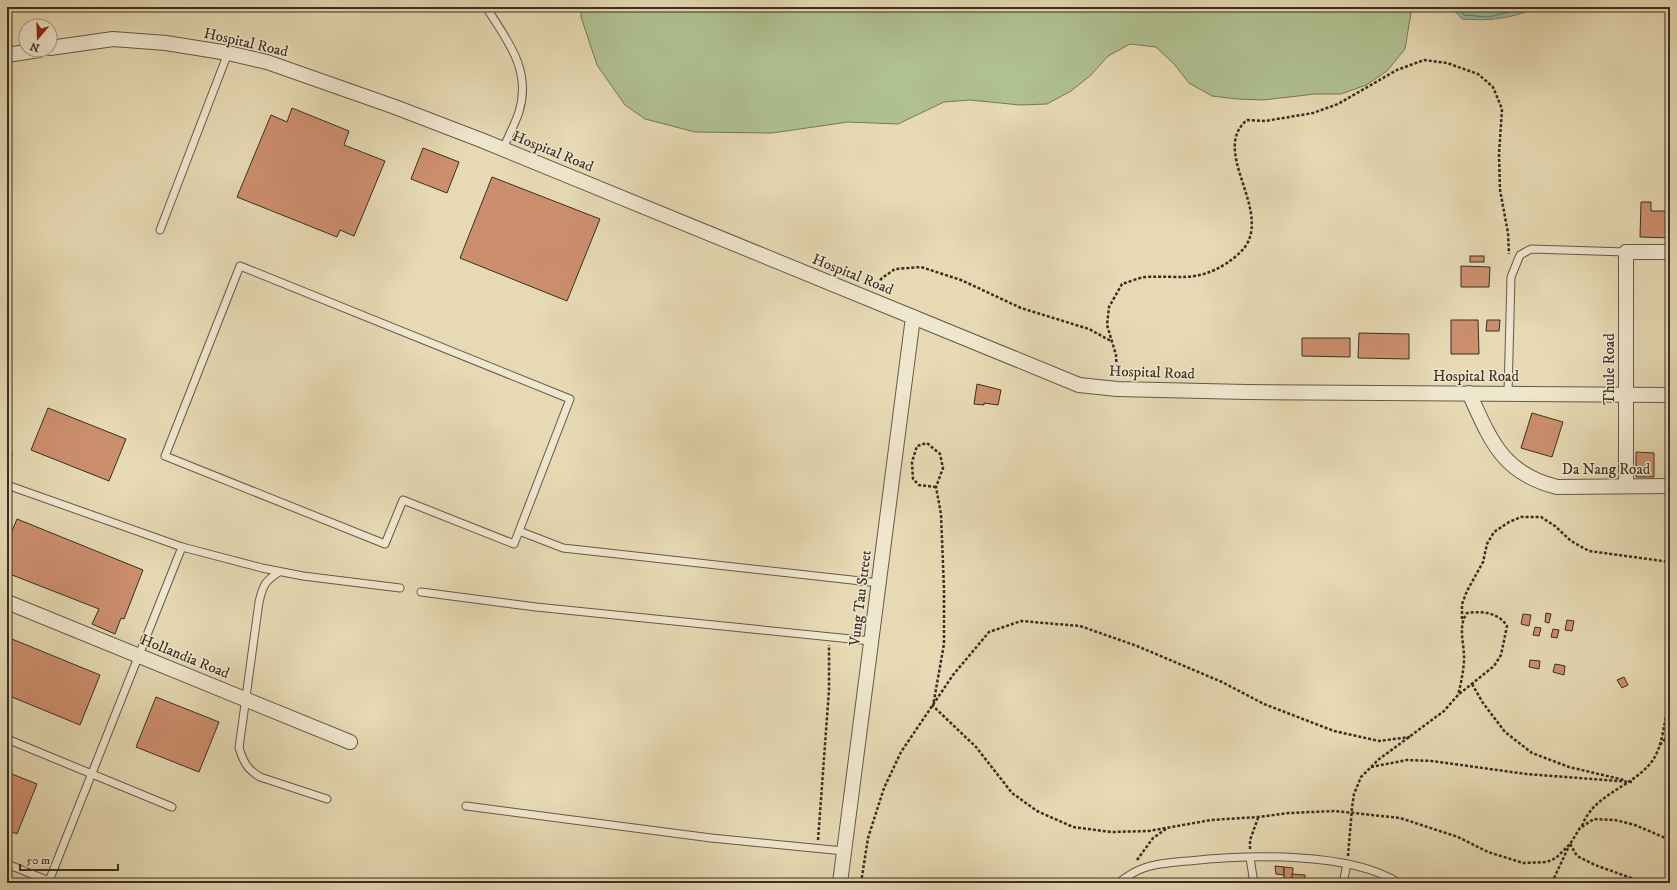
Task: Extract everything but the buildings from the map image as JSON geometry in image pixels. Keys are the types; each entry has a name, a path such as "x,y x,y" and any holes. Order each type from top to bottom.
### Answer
{"street":[{"name":"Hospital Road","path":"58,47 113,39 166,42 228,53 275,65 395,107 503,149 1079,385 1117,389 1247,392 1670,395"},
{"path":"7,55 18,53"},
{"path":"1626,252 1670,252"},
{"name":"Thule Road","path":"1626,252 1626,486"},
{"name":"Vung Tau Street","path":"840,883 913,317"},
{"name":"Da Nang Road","path":"1469,393 1492,442 1512,466 1528,477 1544,484 1558,487 1670,486"},
{"name":"Hollandia Road","path":"7,602 350,742"}],"lane":[{"path":"486,7 516,55 523,82 519,112 503,149"},
{"path":"160,230 228,53"},
{"path":"1508,393 1511,277 1520,255 1531,250 1626,252"},
{"path":"240,266 570,399 519,531 514,544 403,500 385,544 165,456 240,266"},
{"path":"7,448 7,462"},
{"path":"7,485 182,547 279,572 400,588"},
{"path":"519,531 563,548 879,583"},
{"path":"7,864 49,881 182,547"},
{"path":"279,572 268,580 263,587 259,602 239,748 244,761 251,772 327,799"},
{"path":"421,592 536,607 871,641"},
{"path":"7,739 172,808"},
{"path":"466,806 711,838 844,851"},
{"path":"1118,883 1144,868 1163,864 1224,857 1311,858 1358,866 1387,876 1399,883"},
{"path":"1250,858 1254,883"},
{"path":"1343,883 1347,864"}],"path":[{"path":"1117,389 1116,355 1107,325 1109,307 1122,284 1143,277 1193,277 1215,271 1235,258 1246,244 1251,231 1251,209 1244,182 1236,161 1235,144 1240,126 1247,120 1265,121 1313,112 1338,104 1397,70 1424,60 1447,63 1478,74 1493,87 1502,109 1499,154 1500,190 1508,233 1510,255"},
{"path":"869,299 872,290 882,278 895,269 921,267 961,280 1021,308 1089,329 1111,342"},
{"path":"932,706 944,644 944,588 941,514 936,487 943,468 940,454 927,443 917,446 912,462 913,479 920,485 936,487"},
{"path":"1458,695 1463,673 1464,659 1462,604 1482,562 1487,544 1494,532 1509,522 1521,517 1540,517 1555,526 1571,540 1589,551 1670,562"},
{"path":"1347,864 1354,794 1361,777 1378,760 1444,711 1458,695 1494,666 1501,655 1507,626 1503,619 1491,613 1478,611 1467,613 1462,620"},
{"path":"861,883 868,838 884,788 901,752 953,675 989,632 1021,621 1080,626 1137,646 1222,682 1264,704 1334,731 1379,741 1410,737"},
{"path":"818,849 829,698 829,637"},
{"path":"1472,684 1483,703 1505,732 1532,753 1569,767 1632,782"},
{"path":"1553,883 1554,876 1586,816 1607,795 1632,782 1650,764 1659,746 1670,701"},
{"path":"932,706 976,747 1012,793 1037,811 1072,827 1103,831 1149,831 1211,820 1258,817 1289,813 1335,811 1400,818 1458,837 1488,852 1523,863 1547,862 1556,858 1570,844"},
{"path":"1659,746 1664,740 1670,742"},
{"path":"1370,768 1407,760 1420,760 1526,774 1632,782"},
{"path":"1250,858 1250,840 1258,817"},
{"path":"1582,826 1594,820 1615,820 1635,825 1670,840"},
{"path":"1128,876 1142,851 1153,838 1167,828"},
{"path":"1570,844 1577,856 1595,865 1645,883"}],"shaded area":[{"path":"581,7 1412,7 1405,49 1387,71 1366,85 1341,94 1315,94 1263,100 1212,96 1189,83 1174,64 1156,47 1130,44 1108,56 1091,75 1071,91 1047,104 1020,105 970,100 944,102 898,124 848,122 772,133 695,132 645,119 625,105 597,65 581,17"}],"water":[{"path":"1451,7 1537,7 1509,17 1482,20 1462,19"}]}
